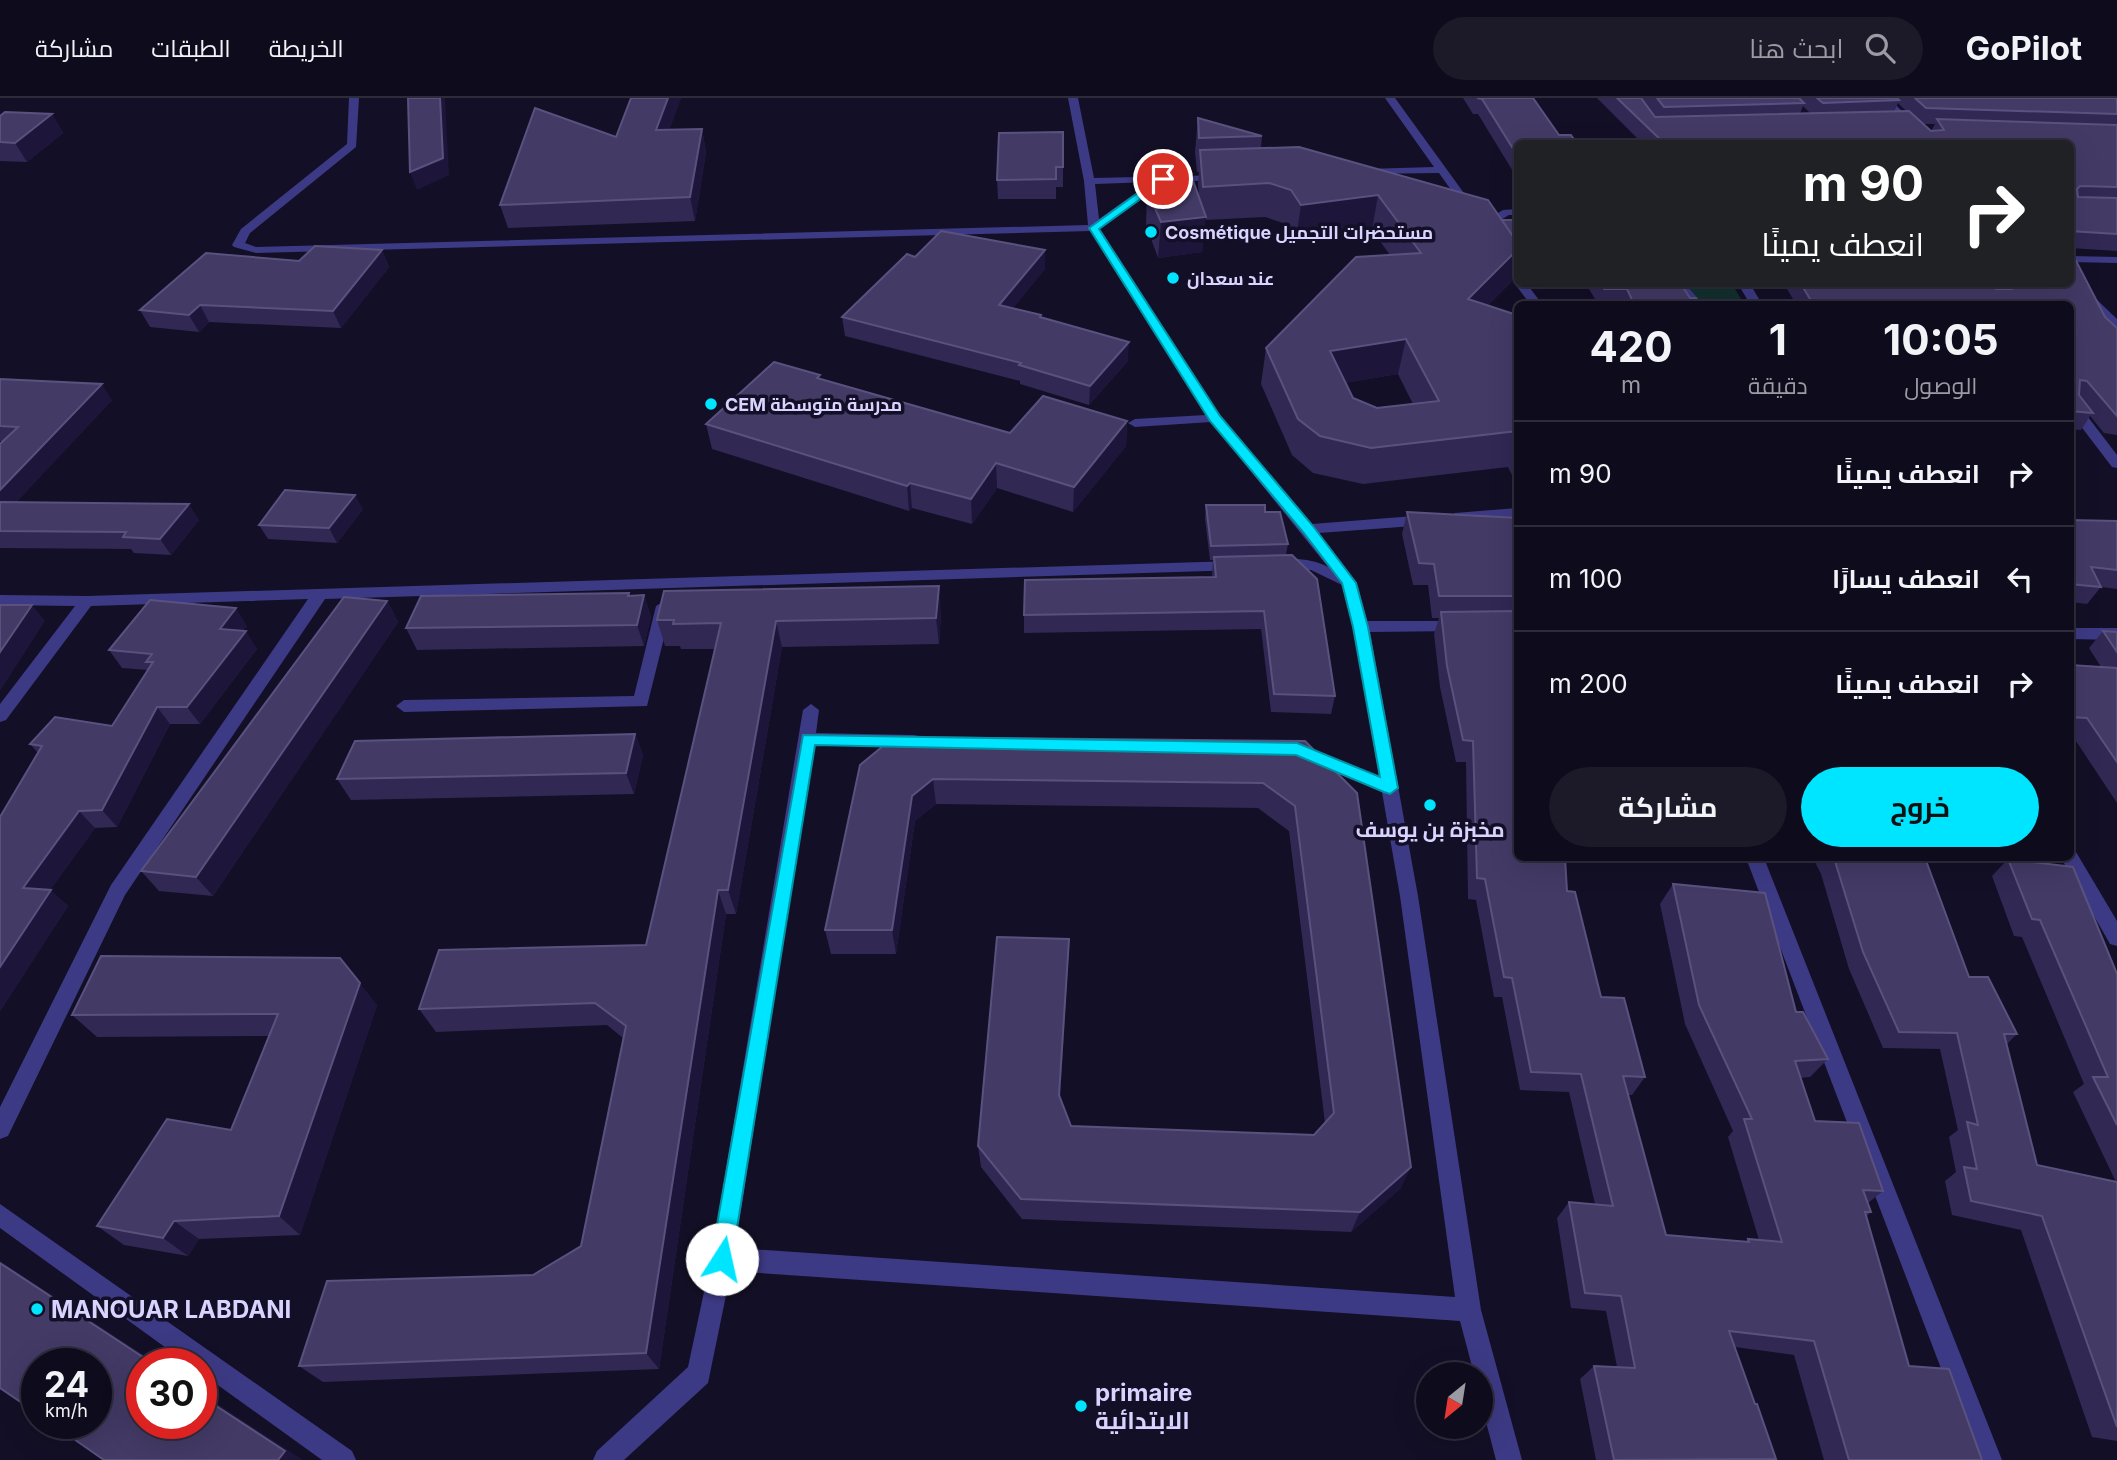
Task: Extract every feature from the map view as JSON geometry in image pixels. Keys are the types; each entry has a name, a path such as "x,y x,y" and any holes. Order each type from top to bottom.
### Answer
{"street":[{"path":"354,98 352,145 245,231 238,245 256,250 1094,228 1163,179"},
{"path":"1073,98 1089,181 1094,228 1215,418 1308,529 1349,583 1361,627 1411,910 1469,1310 1509,1460"},
{"path":"1390,98 1486,231"},
{"path":"1883,98 1925,140"},
{"path":"1893,121 1927,130"},
{"path":"1357,173 1440,170"},
{"path":"1089,181 1233,177"},
{"path":"1486,231 1507,212 1514,212"},
{"path":"1470,222 1486,231"},
{"path":"2074,259 2117,260"},
{"path":"2074,281 2115,322"},
{"path":"1682,287 1694,301"},
{"path":"2074,409 2117,464"},
{"path":"1135,423 1215,418"},
{"path":"1308,529 1514,513"},
{"path":"0,600 87,601 1313,565 1349,583"},
{"path":"404,706 641,702 670,582"},
{"path":"0,1129 118,890 320,594"},
{"path":"0,716 87,601"},
{"path":"1361,627 1478,625"},
{"path":"2074,633 2117,634"},
{"path":"606,1460 699,1374 722,1259 811,710"},
{"path":"808,739 934,742"},
{"path":"1283,749 1297,749 1390,788"},
{"path":"1756,861 1989,1460"},
{"path":"2072,861 2117,938"},
{"path":"0,1215 343,1460"},
{"path":"722,1259 1469,1310"}],"green space":[{"path":"1678,287 1734,287 1742,301 1690,301"}],"building":[{"path":"408,98 440,98 443,158 410,172"},
{"path":"631,98 668,98 656,130 702,129 690,197 500,205 535,108 616,137"},
{"path":"1477,98 1533,98 1559,135 1571,135 1574,140 1514,140 1514,150 1482,99"},
{"path":"1617,98 1641,98 1655,117 1909,111 1931,131 1944,130 1937,119 2117,125 2117,187 2080,186 2077,189 2078,197 2117,198 2117,234 2074,231 2074,140 1661,140"},
{"path":"1657,98 1799,98 1804,103 1664,107"},
{"path":"1817,98 1897,98 1899,100 1823,103"},
{"path":"1915,98 2117,98 2117,114 1926,108"},
{"path":"5,112 52,114 15,143 0,142 0,116"},
{"path":"1198,118 1262,136 1199,138"},
{"path":"1063,132 1063,167 1056,167 1056,179 997,180 999,133"},
{"path":"1299,147 1488,200 1514,238 1514,253 1468,299 1514,314 1514,431 1371,448 1320,436 1298,419 1266,348 1356,257 1421,253 1378,195 1301,205 1291,190 1269,183 1203,187 1200,150","holes":["1406,339 1439,401 1377,408 1353,398 1330,351"]},
{"path":"1186,161 1206,217 1161,222 1147,190"},
{"path":"1502,220 1514,220 1514,238"},
{"path":"941,231 1045,250 999,305 1129,342 1090,386 1019,365 1021,363 842,317 907,254 915,257"},
{"path":"315,246 382,250 333,311 200,305 189,315 140,310 206,253 299,261"},
{"path":"2074,257 2105,317 2117,328 2117,416 2087,381 2080,380 2079,395 2093,413 2074,411 2074,301 1811,301 1803,287 1994,287 2074,287"},
{"path":"1603,287 1683,287 1690,298 1696,298 1698,301 1633,301 1627,289"},
{"path":"774,362 820,375 817,378 1010,433 1043,396 1127,421 1074,487 996,463 971,499 910,483 907,486 706,424"},
{"path":"0,379 102,384 0,490 0,444 18,427 0,426"},
{"path":"285,490 355,495 329,528 259,525"},
{"path":"0,502 189,504 160,539 123,537 126,532 0,531"},
{"path":"1206,505 1265,505 1265,512 1280,512 1288,544 1211,546"},
{"path":"1407,512 1514,518 1514,596 1439,596 1434,564 1419,563"},
{"path":"2074,520 2117,521 2117,570 2091,567 2101,587 2074,584"},
{"path":"1292,555 1317,579 1335,696 1274,694 1264,611 1024,615 1025,580 1216,577 1214,557"},
{"path":"939,586 936,618 776,621 728,890 718,890 646,1353 299,1366 327,1281 533,1275 581,1246 626,1026 595,1003 419,1009 439,950 646,945 721,623 673,624 674,620 657,620 664,591"},
{"path":"629,593 628,596 644,595 637,625 406,628 421,596"},
{"path":"344,597 387,601 196,877 141,871"},
{"path":"150,600 236,608 220,629 246,631 187,707 157,707 102,810 79,811 23,888 51,890 0,967 0,817 42,746 30,744 55,717 112,726 153,662 146,662 152,654 109,650"},
{"path":"0,605 32,605 0,652"},
{"path":"1514,611 1514,861 1565,861 1567,891 1575,892 1601,997 1624,998 1645,1077 1623,1076 1666,1235 1782,1242 1744,1119 1752,1119 1699,1005 1673,884 1765,893 1796,1012 1803,1012 1828,1059 1795,1061 1815,1121 1859,1123 1883,1191 1863,1190 1871,1212 1865,1212 1909,1366 1949,1369 1982,1460 1849,1460 1814,1341 1729,1331 1776,1459 1614,1460 1594,1366 1635,1368 1621,1296 1585,1293 1569,1202 1613,1206 1581,1074 1531,1072 1512,978 1504,977 1485,879 1477,878 1473,741 1463,740 1447,666 1441,612"},
{"path":"2103,631 2117,632 2117,652"},
{"path":"2074,665 2117,668 2117,762 2087,718 2074,717"},
{"path":"635,734 626,773 337,779 355,741"},
{"path":"894,737 1305,741 1357,793 1411,1167 1360,1212 1021,1199 978,1146 997,937 1069,939 1059,1095 1071,1126 1314,1135 1334,1113 1295,806 1263,783 933,779 912,796 892,930 825,930 860,765"},
{"path":"1835,861 1926,861 1969,977 1988,977 2017,1034 2004,1034 2037,1165 2117,1182 2117,1427 2042,1216 1971,1201 1964,1167 1977,1169 1967,1122 1978,1125 1957,1033 1899,1032 1863,952"},
{"path":"2009,861 2073,867 2117,974 2117,1125 2093,1077 2108,1077 2040,920 2032,919"},
{"path":"101,956 340,958 360,983 279,1216 174,1221 163,1238 97,1226 167,1119 231,1130 278,1014 72,1015"},
{"path":"0,1263 129,1348 126,1348 126,1439 217,1439 217,1406 285,1451 278,1460 104,1460 74,1439 112,1439 112,1348 21,1348 21,1402 0,1388"}],"place":[{"name":"Cosmétique مستحضرات التجميل","path":"1151,232"},
{"name":"عند سعدان","path":"1173,278"},
{"name":"CEM مدرسة متوسطة","path":"711,404"},
{"name":"مخبزة بن یوسف","path":"1430,805"},
{"name":"MANOUAR LABDANI","path":"37,1309"},
{"name":"primaire الابتدائية","path":"1081,1406"}],"route":[{"path":"722,1259 808,739 1297,749 1390,788 1361,627 1349,583 1308,529 1215,418 1094,228 1163,179"}]}
